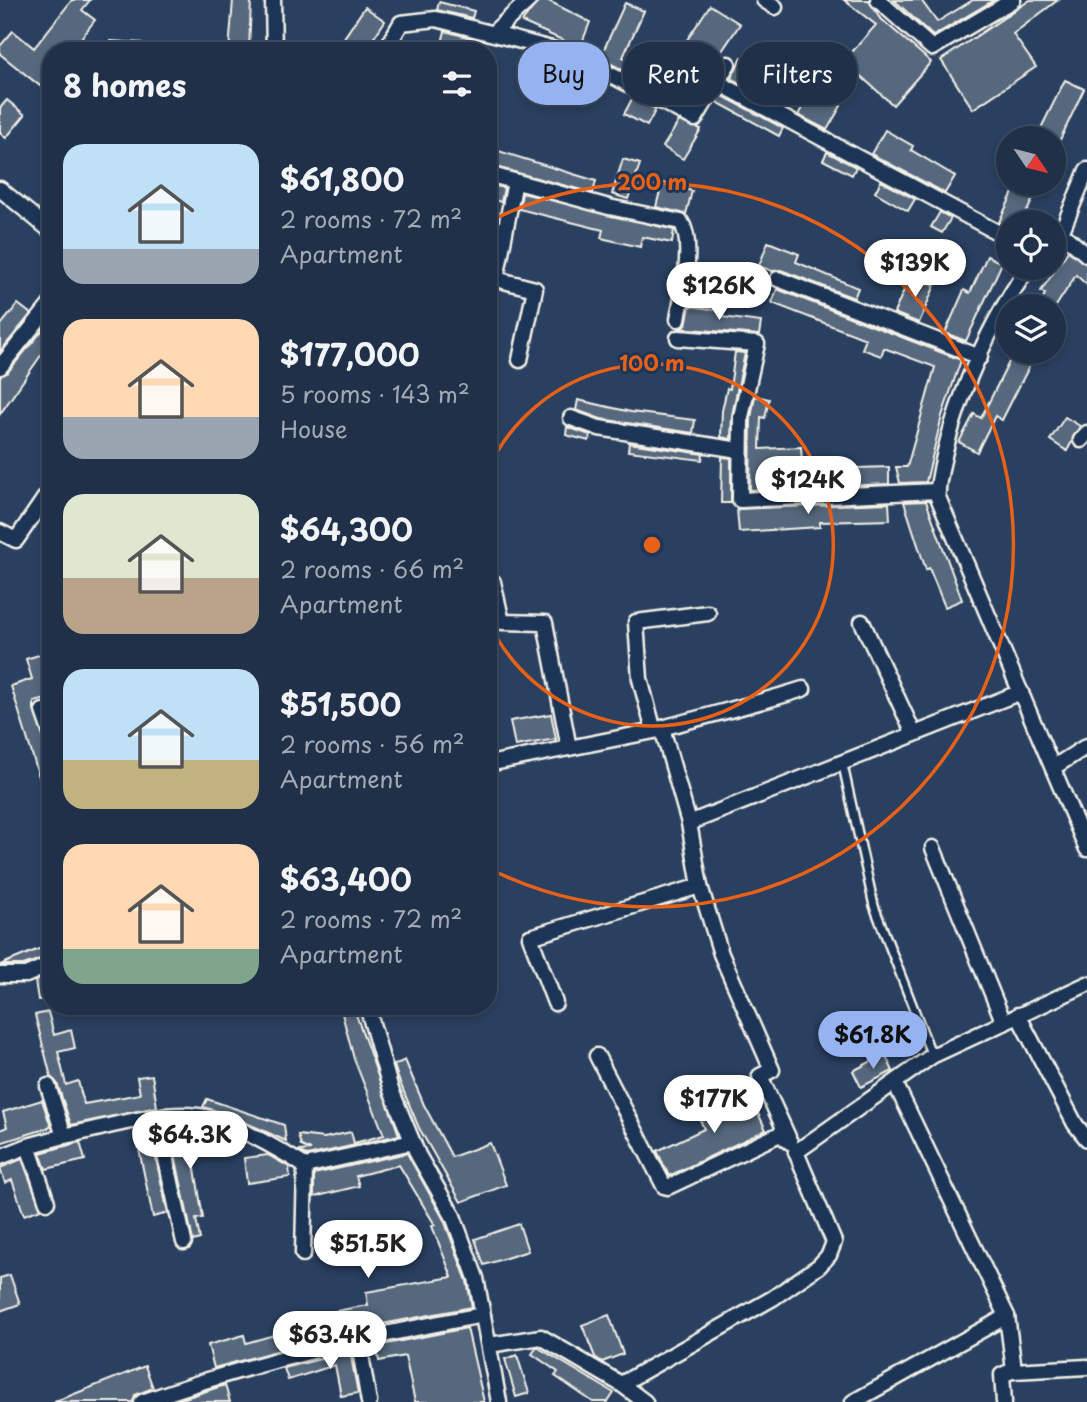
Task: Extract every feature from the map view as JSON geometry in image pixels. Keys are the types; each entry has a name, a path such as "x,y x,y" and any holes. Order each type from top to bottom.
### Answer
{"street":[{"path":"273,0 274,42"},
{"path":"494,33 529,0"},
{"path":"878,0 932,48 1013,0"},
{"path":"390,42 401,23 436,19 571,54 623,81"},
{"path":"724,71 728,64"},
{"path":"724,85 996,232"},
{"path":"668,105 695,119 704,105"},
{"path":"1066,216 1087,170"},
{"path":"497,176 681,222 686,229 686,271 678,319"},
{"path":"497,258 515,181"},
{"path":"0,189 42,224"},
{"path":"1066,242 1087,255"},
{"path":"778,279 979,357"},
{"path":"497,280 535,289 520,360"},
{"path":"1020,280 1002,307 979,357 948,439 938,491 942,512 1087,849"},
{"path":"0,367 42,315"},
{"path":"678,338 757,344 741,417 740,500 938,491"},
{"path":"571,418 599,428 740,450"},
{"path":"0,532 16,540 42,502"},
{"path":"497,600 502,622 545,624 569,748"},
{"path":"621,1384 774,1297 819,1266 829,1255 834,1242 760,1076 772,1070 721,954 700,886 689,823 640,679 636,622 708,613"},
{"path":"862,622 914,734"},
{"path":"497,762 658,730 721,711 736,711 803,690"},
{"path":"689,823 1021,692"},
{"path":"1054,767 1087,746"},
{"path":"933,848 1004,1023"},
{"path":"555,1003 530,937 700,886"},
{"path":"0,975 26,975 42,968"},
{"path":"796,1152 932,1056 1087,985"},
{"path":"370,1015 391,1090 412,1142 453,1216 476,1278 499,1402"},
{"path":"1018,1015 1075,1124 1087,1139"},
{"path":"597,1056 664,1186 780,1134 788,1137"},
{"path":"895,1083 1007,1316 1013,1371"},
{"path":"48,1086 64,1136"},
{"path":"0,1157 64,1136 157,1118 199,1115 269,1142 305,1166 412,1142"},
{"path":"157,1118 184,1242"},
{"path":"28,1146 47,1202"},
{"path":"303,1254 305,1166"},
{"path":"142,1402 217,1375 358,1338 483,1315"},
{"path":"853,1402 1007,1316"},
{"path":"489,1345 541,1337 621,1384 645,1402"},
{"path":"358,1338 369,1402"},
{"path":"1004,1402 1002,1375 1013,1371 1087,1367"}],"lane":[{"path":"842,761 874,906 932,1056"}],"building":[{"path":"72,0 90,0 82,10 95,20 78,42 42,42 40,86 0,54 0,46 13,31 34,48"},
{"path":"233,0 251,0 249,42 230,42"},
{"path":"539,0 547,0 590,22 582,42 567,42 522,22"},
{"path":"844,0 869,0 879,17 931,62 893,105 857,73 857,46 876,25"},
{"path":"894,0 921,0 937,22 973,0 994,0 933,36"},
{"path":"1030,0 1058,0 1013,34 1036,67 973,109 941,60"},
{"path":"439,2 474,11 472,18 437,10"},
{"path":"625,3 644,11 630,42 623,42 623,70 609,63 607,42"},
{"path":"710,5 740,24 724,48 724,42 686,42"},
{"path":"365,7 385,21 371,42 341,42"},
{"path":"445,31 483,41 483,42 442,42"},
{"path":"738,65 738,82 731,78"},
{"path":"1065,80 1084,89 1066,127 1042,126"},
{"path":"724,97 783,128 779,136 722,105"},
{"path":"7,100 25,115 6,138 0,133 0,108"},
{"path":"629,105 648,105 656,109 647,126 624,114"},
{"path":"804,105 841,106 827,130 798,115"},
{"path":"679,121 701,129 683,159 663,147"},
{"path":"885,130 913,146 911,150 955,176 945,193 871,154"},
{"path":"497,151 596,181 593,193 497,167"},
{"path":"827,152 856,167 852,175 823,160"},
{"path":"623,159 640,164 628,199 612,194"},
{"path":"881,181 915,199 908,211 875,192"},
{"path":"662,183 692,191 686,214 656,207"},
{"path":"497,186 504,188 501,202 497,201"},
{"path":"522,193 674,230 672,243 642,237 640,247 601,238 603,230 519,209"},
{"path":"1011,196 1034,196 1028,210 1005,210"},
{"path":"940,212 951,218 942,233 931,227"},
{"path":"768,242 799,254 796,262 858,288 854,298 781,270 772,271 759,266"},
{"path":"1068,251 1087,264 1087,285 1076,275 1064,294 1045,294 1041,291 1048,280 1066,280"},
{"path":"987,256 996,260 996,276 966,341 945,333 964,290 970,293"},
{"path":"911,274 935,285 919,323 894,313"},
{"path":"777,289 961,360 942,416 926,482 900,483 896,467 907,467 935,367 884,348 881,356 862,349 866,339 772,303"},
{"path":"18,304 31,314 0,352 0,326"},
{"path":"690,306 723,311 722,317 761,322 759,335 679,328 686,325"},
{"path":"42,331 42,354 0,414 0,376 7,373"},
{"path":"735,352 745,353 732,415 731,439 721,437 722,411 727,388 730,389"},
{"path":"1008,364 1030,364 1002,420 995,416 977,452 959,442 974,414 981,418"},
{"path":"755,396 769,399 765,418 761,417 760,449 801,447 803,476 857,474 857,468 889,467 889,484 750,490 751,418"},
{"path":"578,400 631,412 695,420 693,433 601,419 576,410"},
{"path":"1065,417 1080,426 1067,451 1050,440"},
{"path":"567,427 590,435 589,441 566,435"},
{"path":"629,443 703,454 702,460 628,451"},
{"path":"722,457 731,458 731,503 721,503"},
{"path":"926,501 962,600 945,607 929,568 926,570 904,502"},
{"path":"889,503 890,520 820,522 820,527 739,532 737,509"},
{"path":"42,654 42,700 34,702 34,710 42,733 42,786 11,686 32,679 26,659"},
{"path":"551,714 556,739 515,746 510,721"},
{"path":"42,948 42,958 35,961 23,965 0,965"},
{"path":"42,978 42,1000 38,1000 35,981"},
{"path":"35,1015 49,1015 54,1035 71,1030 75,1048 58,1052 66,1085 78,1081 84,1104 140,1094 137,1077 152,1075 157,1107 71,1125 57,1083 51,1077"},
{"path":"342,1015 356,1015 399,1135 307,1156 299,1151 311,1150 301,1146 298,1135 324,1138 351,1132 354,1143 384,1135 354,1059"},
{"path":"885,1054 893,1071 861,1087 853,1071"},
{"path":"405,1060 424,1105 452,1157 490,1143 506,1185 461,1202 419,1128 398,1078 394,1065"},
{"path":"749,1094 766,1130 669,1176 657,1151 704,1129 699,1117"},
{"path":"207,1099 284,1125 286,1141 227,1114 203,1107"},
{"path":"42,1100 51,1127 0,1143 0,1130 7,1127 3,1112"},
{"path":"208,1128 211,1147 192,1150 203,1218 196,1219 200,1239 193,1241 170,1131"},
{"path":"150,1132 168,1213 153,1217 136,1135"},
{"path":"80,1142 85,1160 46,1169 40,1153"},
{"path":"407,1153 444,1220 467,1281 472,1307 356,1329 214,1368 208,1345 244,1335 246,1343 327,1320 326,1313 368,1305 366,1292 452,1277 432,1226 435,1225 399,1165 356,1176 359,1186 314,1197 314,1174"},
{"path":"268,1155 289,1167 290,1177 247,1183 244,1158"},
{"path":"22,1159 41,1209 24,1215 12,1180 5,1183 0,1168"},
{"path":"519,1224 528,1251 484,1265 475,1239"},
{"path":"10,1275 20,1304 0,1311 0,1278"},
{"path":"609,1315 623,1354 602,1362 595,1357 582,1325"},
{"path":"467,1328 484,1402 415,1402 405,1356 379,1361 376,1346"},
{"path":"537,1347 614,1393 608,1402 593,1402 555,1376 558,1372 532,1354"},
{"path":"350,1352 358,1393 341,1396 335,1365 288,1380 284,1368"},
{"path":"517,1355 529,1393 516,1397 505,1359"},
{"path":"145,1366 153,1388 135,1395 133,1402 54,1402"},
{"path":"225,1385 230,1402 172,1402 188,1397"}]}
